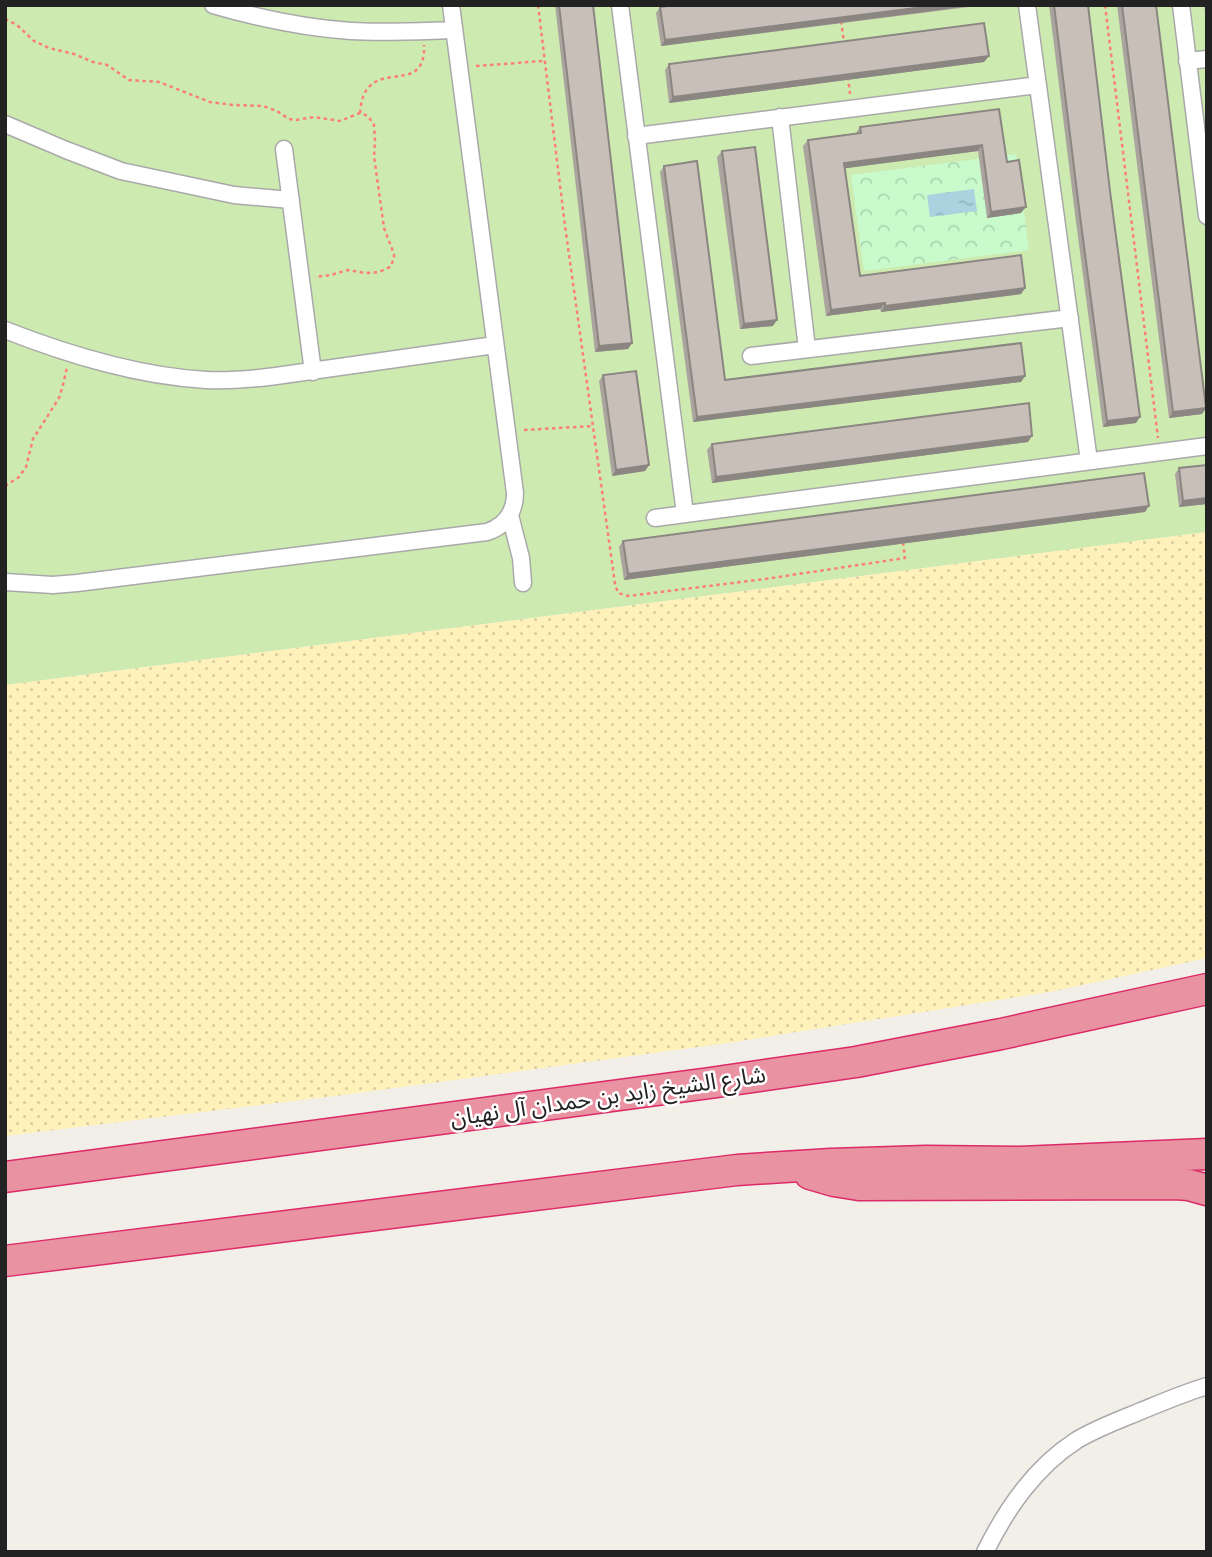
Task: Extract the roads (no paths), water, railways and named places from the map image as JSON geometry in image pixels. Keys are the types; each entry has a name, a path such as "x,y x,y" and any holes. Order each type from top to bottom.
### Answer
{"highway":[{"name":"شارع الشيخ زايد بن حمدان آل نهيان","path":"5,1177 856,1062 1001,1034 1207,989"},
{"path":"5,1261 737,1170 926,1161 1033,1161 1207,1154"},
{"path":"794,1166 820,1178 859,1185 1175,1184 1207,1190"}],"street":[{"path":"213,5 272,20 351,31 454,30"},
{"path":"5,582 53,585 77,583 487,532 500,526 510,515 515,493 451,5"},
{"path":"620,5 685,514"},
{"path":"1027,5 1089,461"},
{"path":"1181,5 1207,216"},
{"path":"1187,61 1207,59"},
{"path":"636,136 1038,85"},
{"path":"780,117 807,349"},
{"path":"5,124 121,171 234,195 291,200"},
{"path":"284,149 313,372"},
{"path":"751,356 1070,318"},
{"path":"5,331 67,353 135,370 206,380 241,380 313,372 495,345"},
{"path":"655,518 1207,446"},
{"path":"510,515 519,547 523,583"},
{"path":"985,1552 1019,1494 1039,1471 1062,1451 1096,1430 1207,1386"}],"water":[{"path":"974,189 977,211 930,217 927,195"}]}
